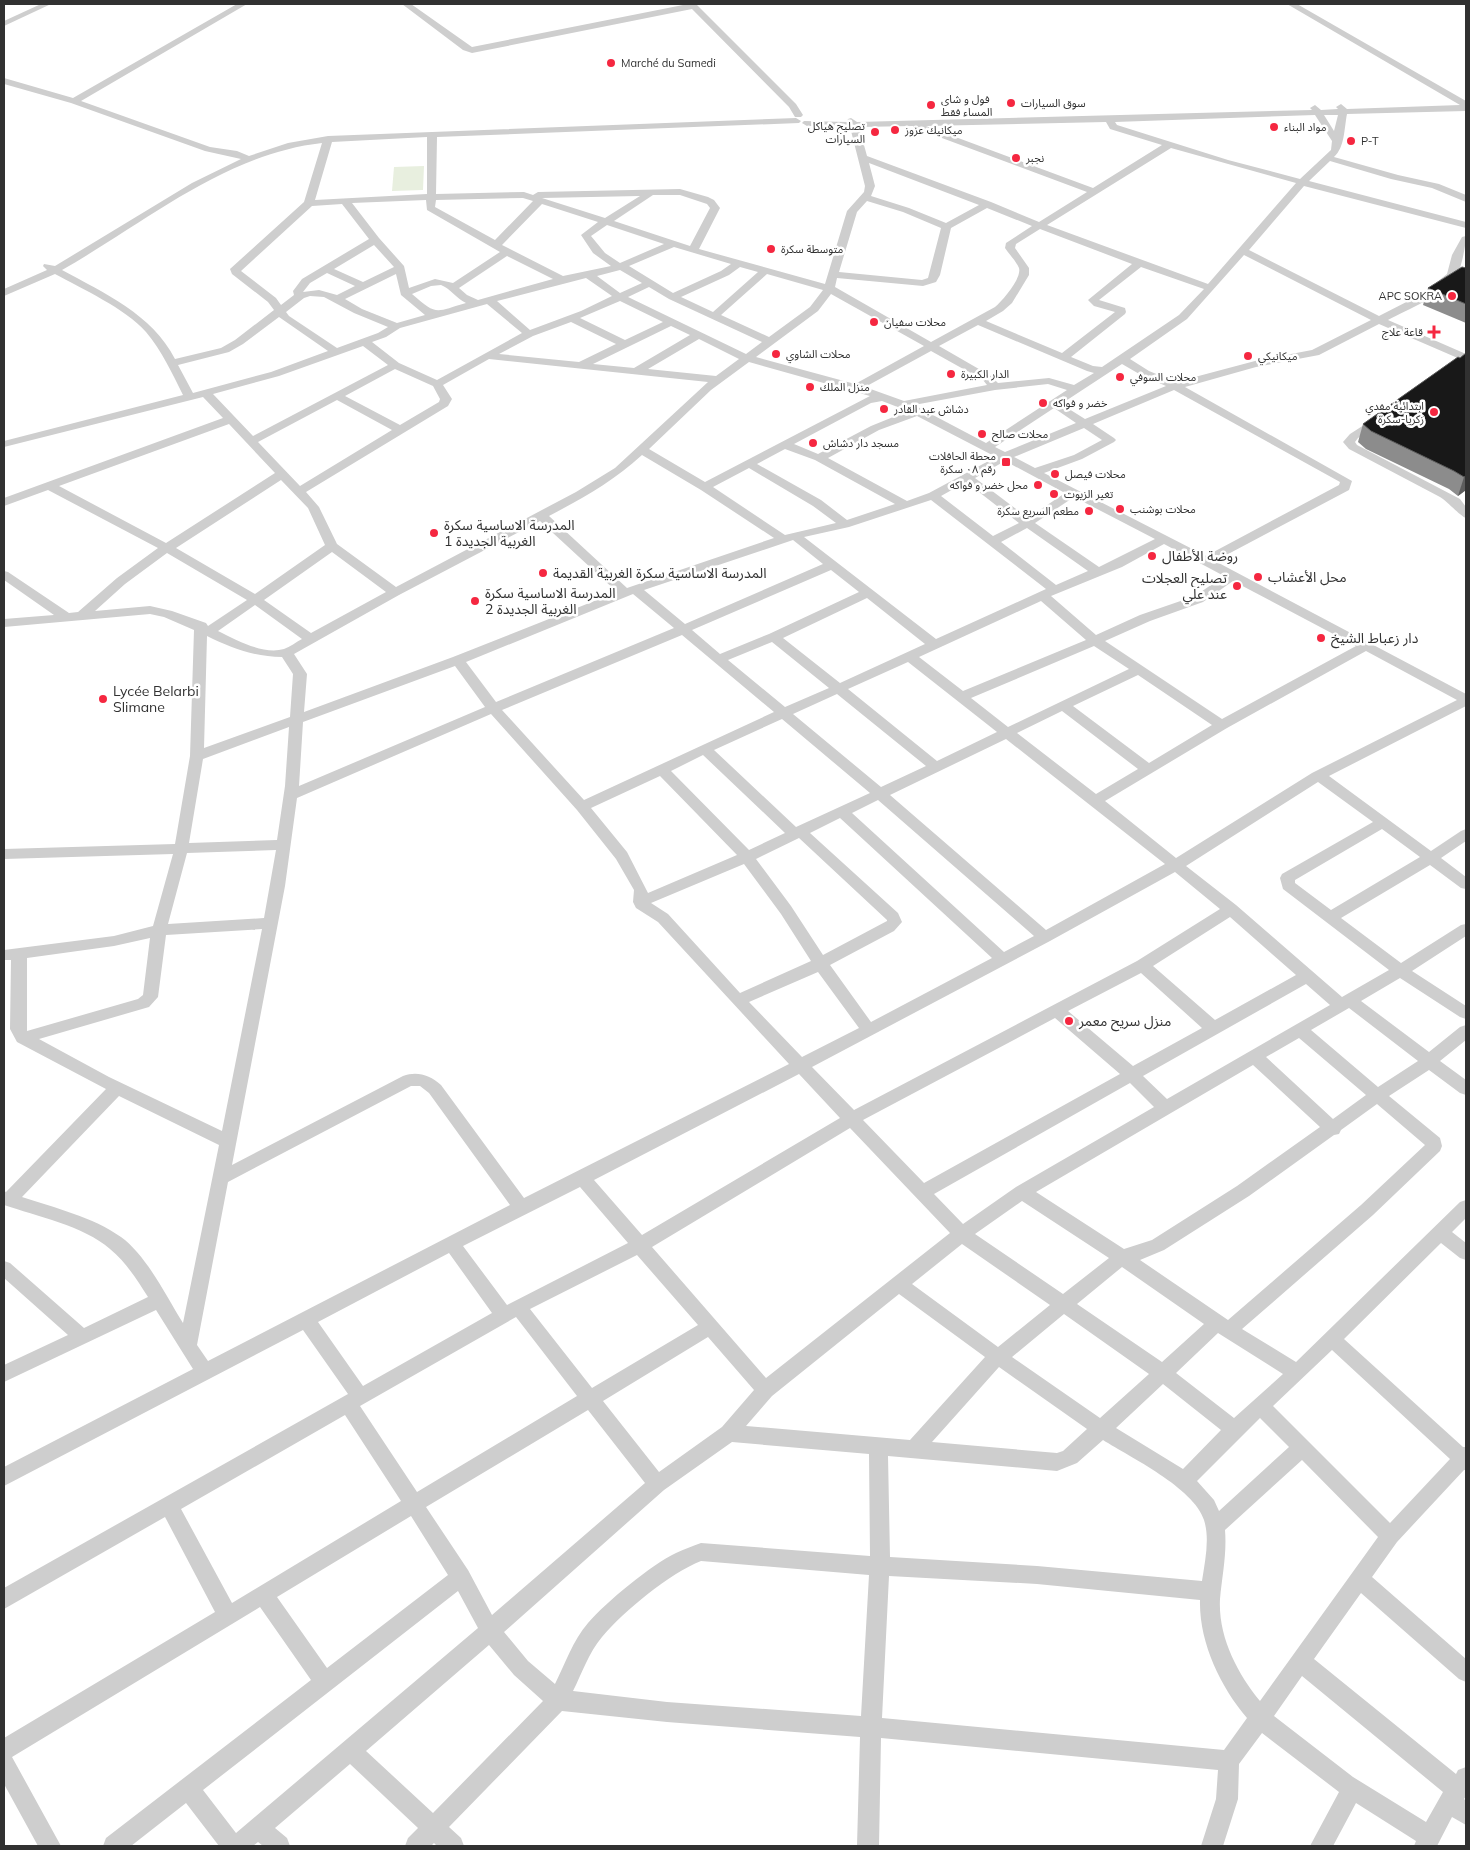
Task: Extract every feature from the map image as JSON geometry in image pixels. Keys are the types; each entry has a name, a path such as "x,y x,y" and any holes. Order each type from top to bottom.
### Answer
{"street":[{"path":"4,24 47,4"},
{"path":"74,101 243,4"},
{"path":"406,4 466,48 472,50 693,5 796,113 809,118 853,122 911,123 1109,119 1466,105"},
{"path":"1291,4 1466,105"},
{"path":"4,80 74,101 208,149 237,154 249,159"},
{"path":"987,447 1183,317 1302,182 1335,151 1338,143 1342,109"},
{"path":"853,122 1316,110"},
{"path":"1316,110 1338,143"},
{"path":"567,129 779,116 796,113"},
{"path":"692,122 711,125 796,113"},
{"path":"1109,119 1112,127 1225,162 1466,225"},
{"path":"4,623 150,610 168,612 206,628 237,645 258,652 286,653 309,638 580,495 619,470 718,380 814,309 823,299 829,288 852,211 867,198 870,186 853,122"},
{"path":"911,123 1093,190"},
{"path":"4,283 44,264 237,154 283,142 337,134 711,125 782,127"},
{"path":"4,293 55,269 146,214 233,167 249,159 288,146 503,131"},
{"path":"432,137 432,210 496,244 506,252 562,280"},
{"path":"332,142 309,203 235,269 236,272 272,300 279,311 299,328 337,352"},
{"path":"856,388 1004,305 1023,278 1024,268 1014,256 1010,248 1011,243 1093,190 1169,145"},
{"path":"208,149 222,162 233,167"},
{"path":"863,158 988,204 1139,264 1210,288"},
{"path":"1329,158 1405,179 1435,184 1448,188 1466,199"},
{"path":"309,203 432,197 568,196 652,192 687,193 711,202 715,208 713,216 692,250"},
{"path":"652,192 586,235 590,243 614,265 623,267 673,297 770,342"},
{"path":"524,195 672,244 829,288 987,378 995,388"},
{"path":"867,198 906,210 946,228"},
{"path":"496,244 539,201"},
{"path":"346,202 399,268 405,293 426,312 437,314"},
{"path":"833,274 924,284 929,282 935,275 946,228 988,204"},
{"path":"197,756 458,660 630,591 790,538 845,524 933,496 1006,456 1175,386 1255,364 1315,353 1426,296 1455,276 1456,255 1466,239"},
{"path":"300,296 298,291 300,286 375,240"},
{"path":"4,444 275,374 382,335 396,326 576,276 589,276 623,267 672,244"},
{"path":"1242,250 1379,320 1462,358"},
{"path":"453,287 506,252"},
{"path":"576,276 584,269 605,258"},
{"path":"673,297 725,273 739,263"},
{"path":"44,264 117,304 148,328 172,363 189,396"},
{"path":"1064,357 1121,312 1121,310 1098,304 1093,300 1139,264"},
{"path":"337,299 399,268"},
{"path":"326,269 364,286"},
{"path":"714,316 766,270"},
{"path":"21,274 34,279 65,276"},
{"path":"589,276 618,296 746,358 856,388 885,397 918,411 1465,696"},
{"path":"405,293 435,281 444,282 453,287 466,300 476,303"},
{"path":"437,384 529,334 585,313 649,283"},
{"path":"172,363 225,350 239,342 300,296 309,293 322,293 358,311 396,326"},
{"path":"489,300 529,334"},
{"path":"571,318 624,344"},
{"path":"978,321 1091,368 1104,371"},
{"path":"579,366 671,322"},
{"path":"637,371 698,335"},
{"path":"299,491 444,404 446,399 437,384 395,365 364,341"},
{"path":"487,356 718,380"},
{"path":"1122,359 1145,373 1175,386 1346,481 1345,487 1318,503 1206,560"},
{"path":"252,441 395,365"},
{"path":"903,404 1049,381 1075,389"},
{"path":"205,392 313,507 332,546 395,592"},
{"path":"337,396 400,430"},
{"path":"705,487 868,400 885,397"},
{"path":"1035,472 1078,457 1110,440 1053,403"},
{"path":"819,458 875,428 918,411"},
{"path":"1385,413 1354,436 1349,442 1353,447 1463,505"},
{"path":"4,502 231,419"},
{"path":"786,445 819,458 906,505"},
{"path":"642,449 832,564 935,645"},
{"path":"748,464 818,504 845,524"},
{"path":"82,616 121,581 167,548 282,474"},
{"path":"968,478 1011,512 1098,572"},
{"path":"48,485 167,548 256,599 309,638"},
{"path":"992,542 1028,523 1074,492"},
{"path":"933,496 992,542 1049,593 1096,641 1222,725"},
{"path":"541,516 630,591 719,659 1045,936"},
{"path":"582,807 838,688 1118,564 1165,539"},
{"path":"206,628 256,599 332,546"},
{"path":"291,795 636,646 682,630 832,564"},
{"path":"4,575 66,618"},
{"path":"961,697 1096,641 1145,618 1199,600 1233,575"},
{"path":"719,659 774,637 868,593"},
{"path":"22,1038 147,1000 152,992 159,930 181,849 197,756 206,628"},
{"path":"774,637 935,766"},
{"path":"1095,801 1222,725 1366,645"},
{"path":"188,1345 229,1142 284,845 291,795 300,674 292,659 286,653"},
{"path":"909,656 1231,909 1307,976 1466,1089"},
{"path":"458,660 494,708 582,807 622,856 641,890 640,902"},
{"path":"640,902 747,857 1138,670"},
{"path":"4,1477 306,1318 869,1030 1002,959 1176,865 1318,775 1465,696"},
{"path":"1064,706 1148,768"},
{"path":"705,749 895,920 889,927 820,963 738,1000"},
{"path":"660,770 747,857 869,1030"},
{"path":"1318,775 1432,857 1466,884"},
{"path":"841,812 876,841 1002,959"},
{"path":"1384,822 1287,878 1288,885 1400,971 1466,1013"},
{"path":"1330,917 1432,857 1466,834"},
{"path":"4,854 284,845"},
{"path":"640,902 662,918 962,1234 1163,1373 1234,1429"},
{"path":"4,1599 511,1311 640,1245 853,1118 1142,965 1231,909"},
{"path":"229,1142 117,1088 22,1038 18,1029 12,954 114,941 159,930 271,923"},
{"path":"237,1846 490,1631 657,1484 729,1433 765,1390 962,1234 1022,1192 1299,1029 1346,1004 1466,929"},
{"path":"1142,965 1214,1029"},
{"path":"922,1192 1307,976"},
{"path":"1056,1010 1132,1075 1166,1108"},
{"path":"729,1433 1057,1462 1070,1456 1163,1373 1223,1326 1432,1150 1434,1143 1299,1029"},
{"path":"913,1450 998,1357 1122,1257 1158,1246 1243,1191 1429,1061 1466,1031"},
{"path":"1254,1056 1333,1128"},
{"path":"222,1178 409,1080 418,1079 428,1082 435,1089 521,1207"},
{"path":"117,1088 6,1199 89,1227 116,1243 138,1267 204,1371"},
{"path":"582,1178 765,1390"},
{"path":"1022,1192 1297,1373"},
{"path":"1184,1481 1234,1429 1297,1373 1466,1207"},
{"path":"1440,1232 1466,1253"},
{"path":"451,1243 590,1398 657,1484"},
{"path":"4,1268 82,1337"},
{"path":"898,1284 998,1357 1102,1429 1184,1481 1208,1507 1216,1526 1217,1540 1210,1591 1210,1617 1219,1651 1236,1686 1260,1717 1352,1788 1427,1842 1460,1796 1300,1661"},
{"path":"4,1374 160,1300"},
{"path":"306,1318 414,1504 461,1577 490,1631 521,1668 558,1700 667,1712 871,1727 1228,1761"},
{"path":"4,1750 710,1326"},
{"path":"1212,1846 1227,1799 1228,1761 1390,1536 1465,1458 1332,1339"},
{"path":"1260,1405 1390,1536"},
{"path":"868,1846 871,1727 879,1566 878,1446"},
{"path":"1216,1526 1302,1448"},
{"path":"169,1505 228,1616"},
{"path":"416,1846 558,1700 584,1647 595,1630 619,1607 648,1584 683,1559 701,1552 879,1566 1036,1574 1210,1591"},
{"path":"114,1846 461,1577"},
{"path":"1359,1578 1466,1672"},
{"path":"263,1594 326,1682"},
{"path":"350,1750 453,1846"},
{"path":"4,1763 50,1846"},
{"path":"1321,1846 1352,1788"},
{"path":"188,1789 232,1846"},
{"path":"259,1828 279,1846"}],"green space":[{"path":"424,166 423,190 392,191 394,167"}],"building":[{"path":"1462,267 1466,268 1466,304 1428,288"},
{"name":"ابتدائية مفدي زكريا-سكرة","path":"1466,353 1466,476 1464,477 1371,431 1363,424 1458,357 1460,358"}],"place":[{"name":"Marché du Samedi","path":"611,63"},
{"name":"سوق السيارات","path":"1011,103"},
{"name":"فول و شاي المساء فقط","path":"931,105"},
{"name":"مواد البناء","path":"1274,127"},
{"name":"ميكانيك عزوز","path":"895,130"},
{"name":"تصليح هياكل السيارات","path":"875,132"},
{"name":"P-T","path":"1351,141"},
{"name":"نجبر","path":"1016,158"},
{"name":"متوسطة سكرة","path":"771,249"},
{"name":"APC SOKRA","path":"1452,296"},
{"name":"محلات سفيان","path":"874,322"},
{"name":"قاعة علاج","path":"1434,332"},
{"name":"محلات الشاوي","path":"776,354"},
{"name":"ميكانيكي","path":"1248,356"},
{"name":"الدار الكبيرة","path":"951,374"},
{"name":"محلات السوفي","path":"1120,377"},
{"name":"منزل الملك","path":"810,387"},
{"name":"خضر و فواكه","path":"1043,403"},
{"name":"دشاش عبد القادر","path":"884,409"},
{"name":"ابتدائية مفدي زكريا-سكرة","path":"1434,412"},
{"name":"محلات صالح","path":"982,434"},
{"name":"مسجد دار دشاش","path":"813,443"},
{"name":"محطة الحافلات رقم ٠٨ سكرة","path":"1006,462"},
{"name":"محلات فيصل","path":"1055,474"},
{"name":"محل خضر و فواكه","path":"1038,485"},
{"name":"تغير الزيوت","path":"1054,494"},
{"name":"محلات بوشنب","path":"1120,509"},
{"name":"مطعم السريع سكرة","path":"1089,511"},
{"name":"المدرسة الاساسية سكرة الغربية الجديدة 1","path":"434,533"},
{"name":"روضة الأطفال","path":"1152,556"},
{"name":"المدرسة الاساسية سكرة الغربية القديمة","path":"543,573"},
{"name":"محل الأعشاب","path":"1258,577"},
{"name":"تصليح العجلات عند علي","path":"1237,586"},
{"name":"المدرسة الاساسية سكرة الغربية الجديدة 2","path":"475,601"},
{"name":"دار زعباط الشيخ","path":"1321,638"},
{"name":"Lycée Belarbi Slimane","path":"103,699"},
{"name":"منزل سريح معمر","path":"1069,1021"}]}
